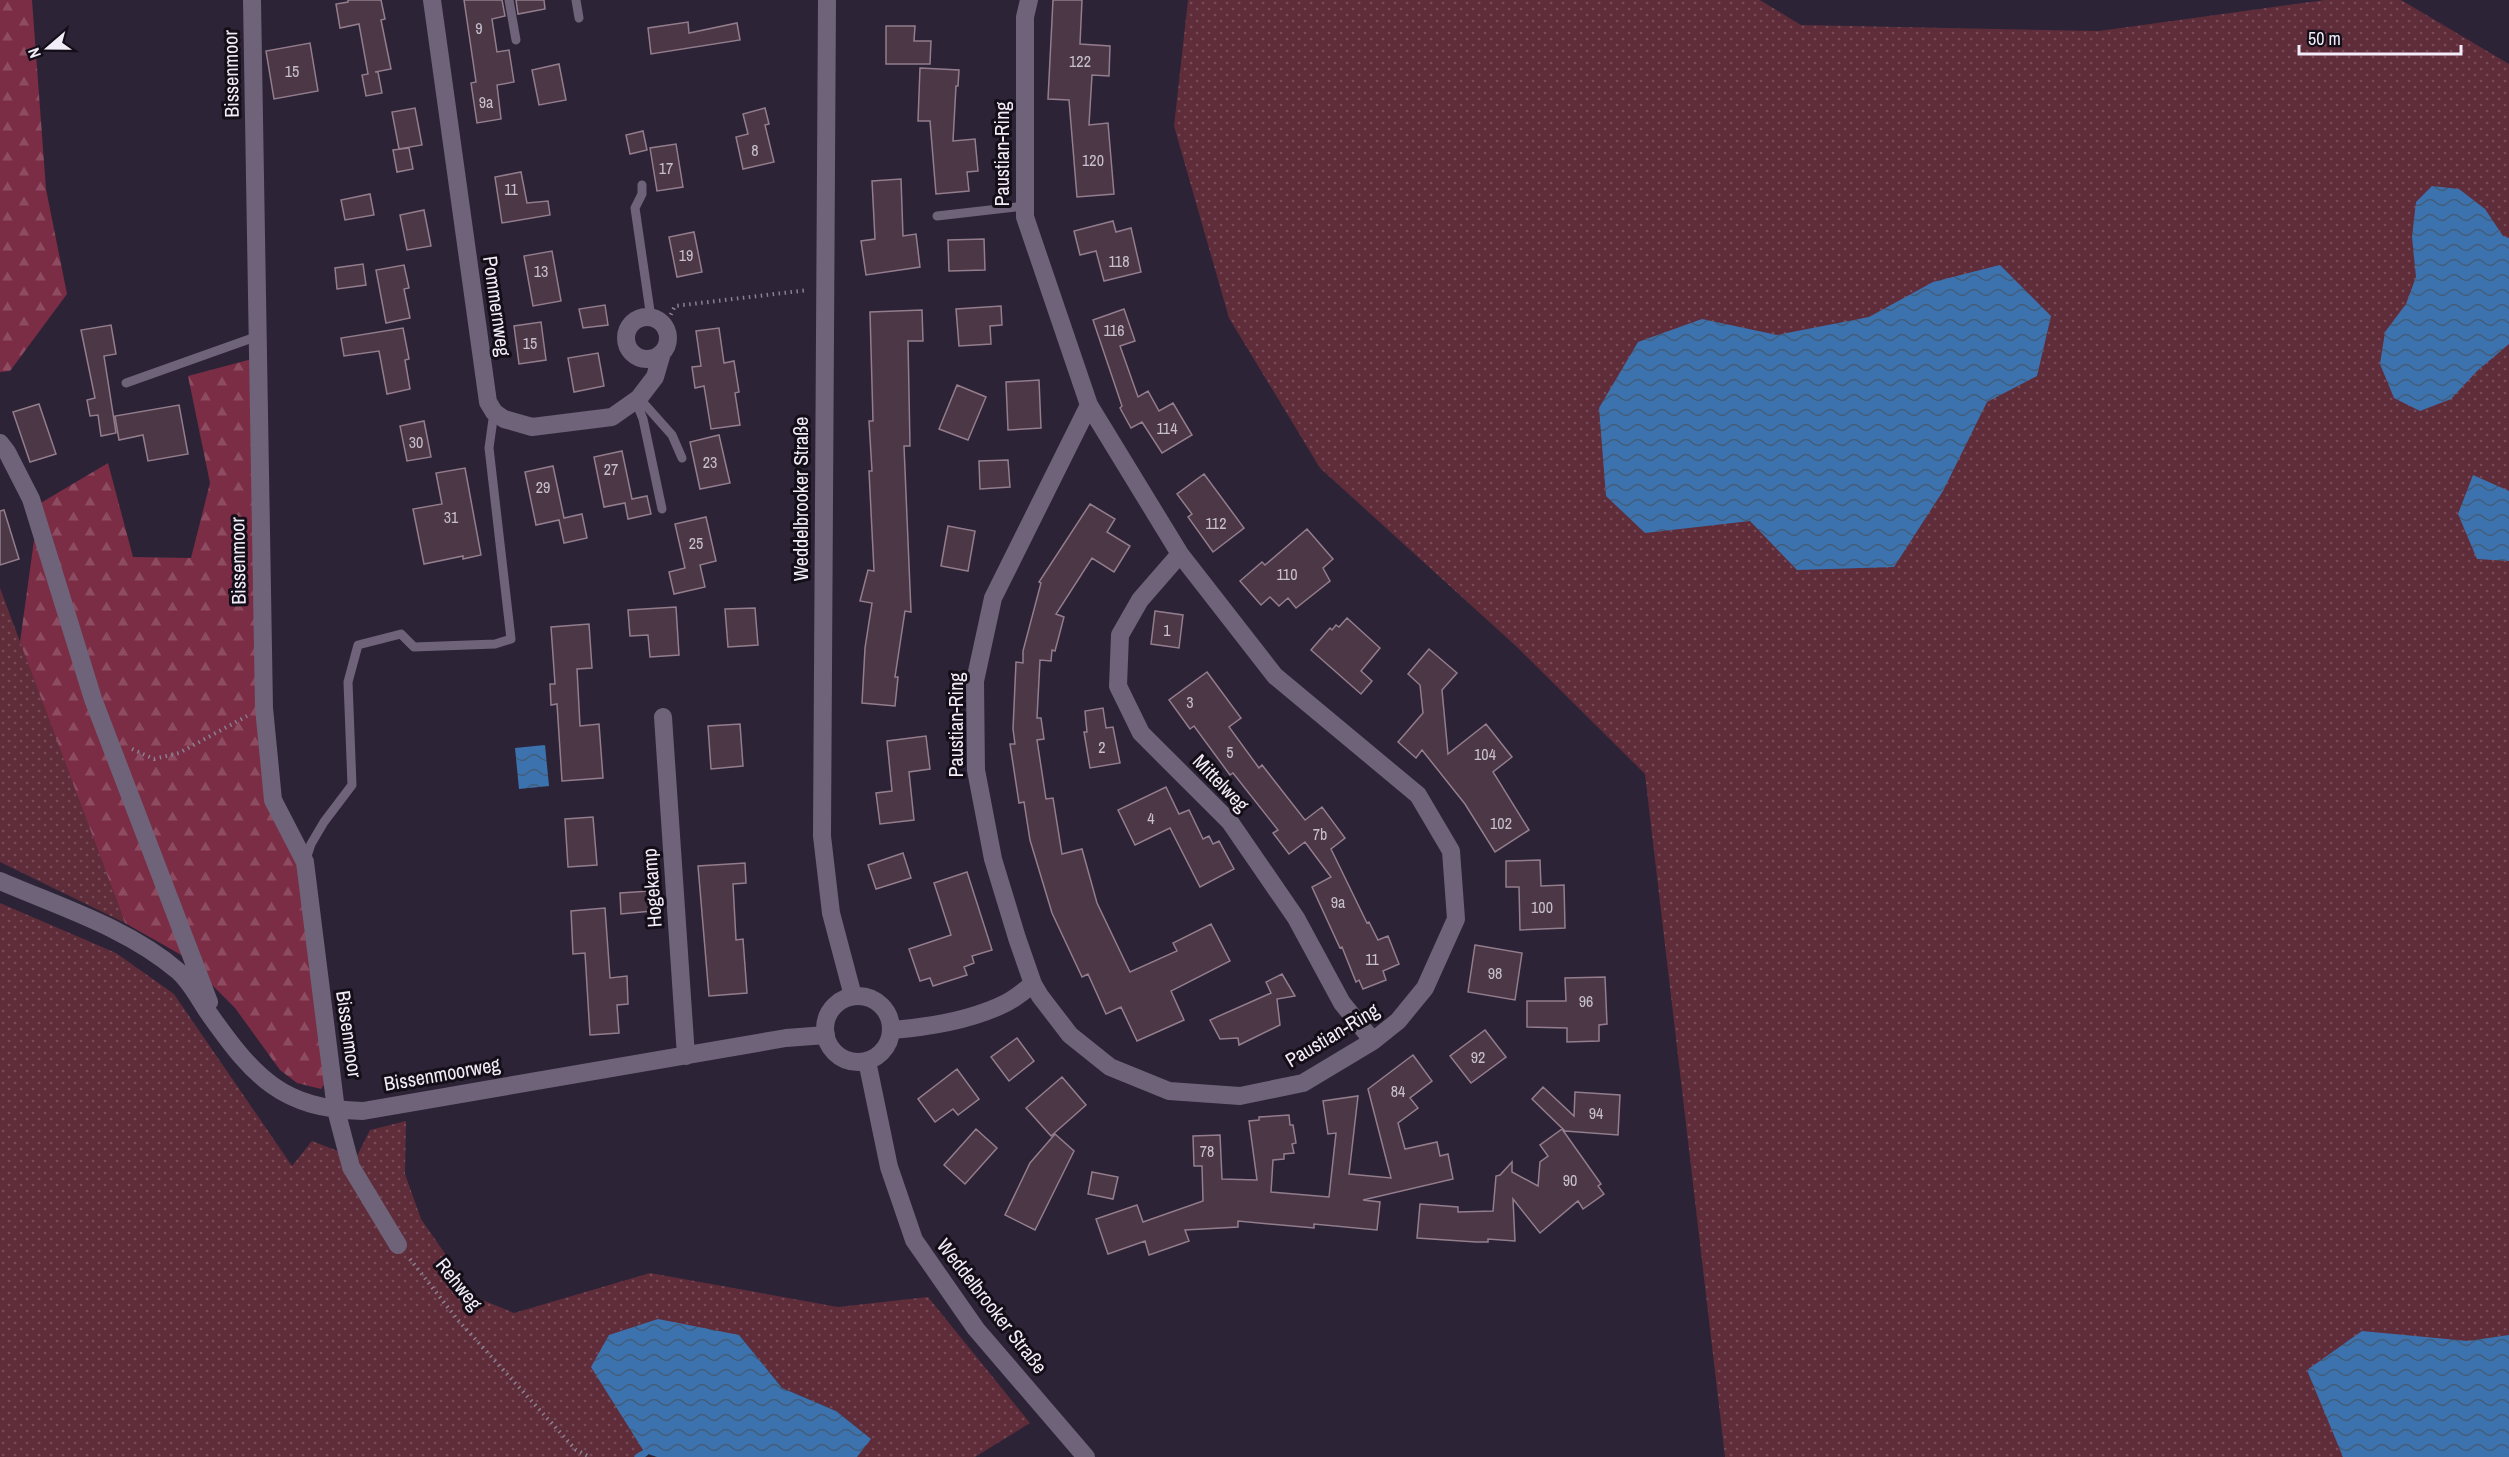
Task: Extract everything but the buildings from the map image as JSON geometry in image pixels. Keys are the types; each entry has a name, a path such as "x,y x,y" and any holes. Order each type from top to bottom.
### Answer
{"street":[{"name":"Bissenmoor","path":"252,0 264,708 273,800 305,862 336,1110"},
{"name":"Pommernweg","path":"432,0 488,402 494,412"},
{"name":"Weddelbrooker Straße","path":"827,0 822,836 831,913 853,996"},
{"name":"Paustian-Ring","path":"1029,0 1025,17 1025,217 1089,405 1180,554 1275,676 1418,795 1451,851 1456,919 1425,988 1398,1021 1373,1041 1303,1083 1240,1096 1170,1091 1110,1067 1070,1035 1033,984 993,859 976,770 975,681 993,598 1089,405"},
{"path":"494,412 504,419 532,427 612,417 637,400 655,376 667,343 667,332 658,321 644,317 631,324 626,337 627,344 635,356 656,357 662,353"},
{"path":"0,443 8,452 31,499 93,699 217,1024"},
{"name":"Mittelweg","path":"1180,554 1140,600 1120,635 1118,686 1141,733 1230,822 1296,918 1342,1003 1373,1041"},
{"name":"Hogekamp","path":"663,717 686,1056"},
{"name":"Bissenmoorweg","path":"0,882 132,938 180,972 238,1053 263,1080 296,1100 336,1110 363,1111 786,1038 826,1035"},
{"path":"892,1030 951,1021 992,1009 1008,1002 1033,984"},
{"path":"853,996 863,996 880,1004 887,1011 892,1030 885,1050 867,1061 845,1060 836,1054 826,1035 825,1024 834,1005 853,996"},
{"name":"Weddelbrooker Straße","path":"867,1061 889,1167 914,1240 976,1329 1086,1457"},
{"path":"336,1110 351,1167 398,1245"}],"lane":[{"path":"509,0 516,40"},
{"path":"576,0 579,18"},
{"path":"642,185 642,194 635,208 651,318"},
{"path":"937,216 1025,206"},
{"path":"126,383 258,336"},
{"path":"637,400 672,435 682,458"},
{"path":"637,400 662,509"},
{"path":"305,862 311,844 324,822 352,784 348,682 358,645 401,634 414,647 495,644 511,639 489,448 494,412"}],"path":[{"path":"667,332 668,320 675,306 824,288"},
{"path":"126,746 154,759 179,753 264,708"},
{"name":"Rehweg","path":"398,1245 457,1319 576,1450 590,1457"}],"shaded area":[{"path":"1188,0 1760,0 1801,25 2099,31 2325,0 2401,0 2509,64 2509,1457 1725,1457 1645,774 1517,647 1320,468 1229,318 1174,126"},
{"path":"0,588 125,923 0,862"},
{"path":"0,903 116,953 174,994 292,1166 312,1141 356,1158 370,1130 406,1121 405,1174 421,1219 475,1297 514,1313 650,1273 838,1307 928,1297 1030,1423 975,1457 857,1457 870,1439 836,1411 782,1388 739,1335 645,1452 637,1457 0,1457"}],"green space":[{"path":"0,0 32,0 46,189 67,294 10,371 0,372"},
{"path":"252,359 269,802 300,861 327,1080 321,1089 297,1083 280,1070 235,1008 183,956 125,923 20,642 39,504 108,463 133,557 191,558 210,483 188,376"}],"water":[{"path":"2432,186 2459,189 2485,209 2503,236 2509,238 2509,344 2477,371 2451,399 2420,411 2394,398 2380,364 2385,332 2406,304 2416,277 2412,237 2416,202"},
{"path":"2000,265 2051,316 2037,376 1987,402 1943,491 1894,567 1797,570 1750,521 1645,533 1606,496 1599,408 1638,342 1702,319 1777,335 1869,317 1933,282"},
{"path":"2473,475 2509,491 2509,561 2477,559 2458,514"},
{"path":"545,745 549,786 519,789 515,748"},
{"path":"658,1319 739,1335 782,1388 836,1411 871,1439 857,1457 657,1457 645,1453 591,1367 609,1335"},
{"path":"2362,1331 2468,1341 2509,1335 2509,1457 2343,1457 2307,1370"}],"waterway":[{"path":"638,1457 645,1453"}]}
